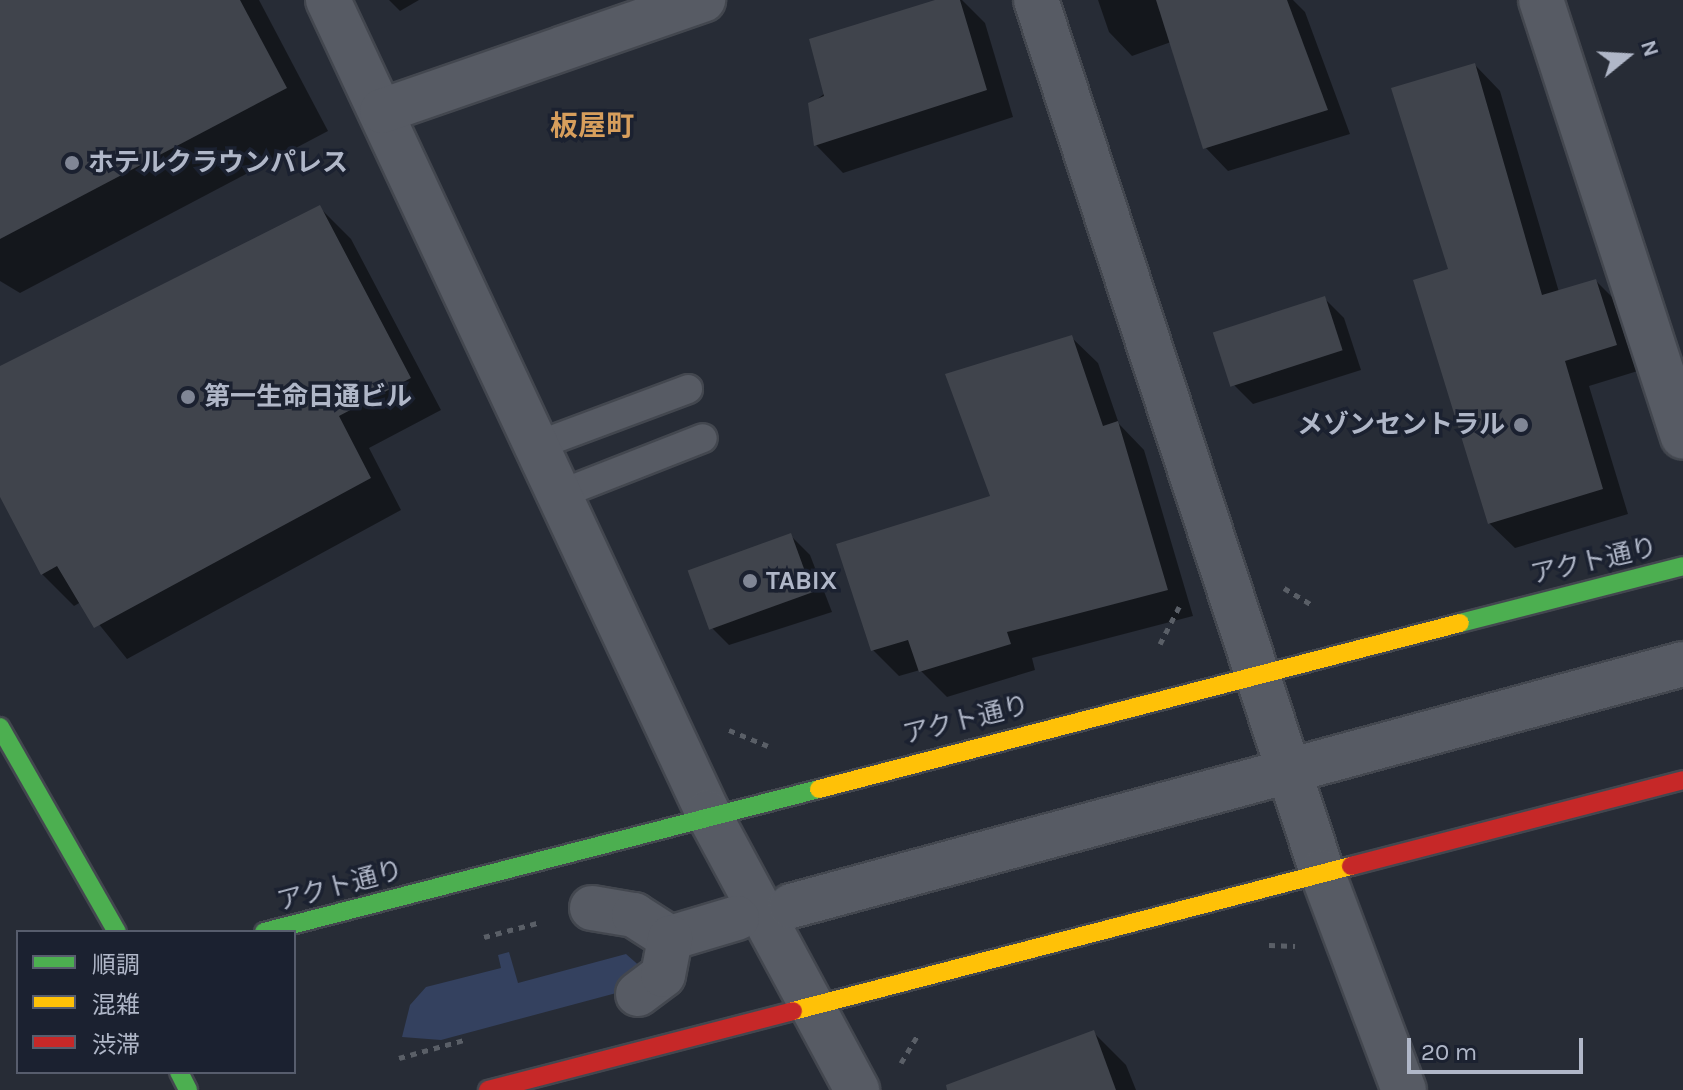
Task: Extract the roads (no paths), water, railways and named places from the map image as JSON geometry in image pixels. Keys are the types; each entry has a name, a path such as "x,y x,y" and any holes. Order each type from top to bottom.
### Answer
{"street":[{"path":"328,0 541,444 708,813 857,1090"},
{"path":"382,111 703,0"},
{"path":"1036,0 1322,872 1404,1090"},
{"path":"1541,0 1683,437"},
{"name":"アクト通り","path":"271,930 1257,671 1683,566"},
{"path":"791,906 1683,664"},
{"path":"0,727 116,930"},
{"path":"488,1090 816,1009 1322,872 1683,780"},
{"path":"592,908 634,915 670,938 737,918"},
{"path":"638,994 663,975 670,938"}],"lane":[{"path":"541,444 688,389"},
{"path":"563,493 703,438"}],"water":[{"path":"509,952 518,983 626,954 643,969 635,988 441,1040 402,1037 410,1005 426,987 501,968 498,955"}],"place":[{"name":"ホテルクラウンパレス","path":"72,163"},
{"name":"第一生命日通ビル","path":"188,397"},
{"name":"メゾンセントラル","path":"1521,425"},
{"name":"TABIX","path":"750,581"}],"district":[{"name":"板屋町","path":"592,126"}]}
